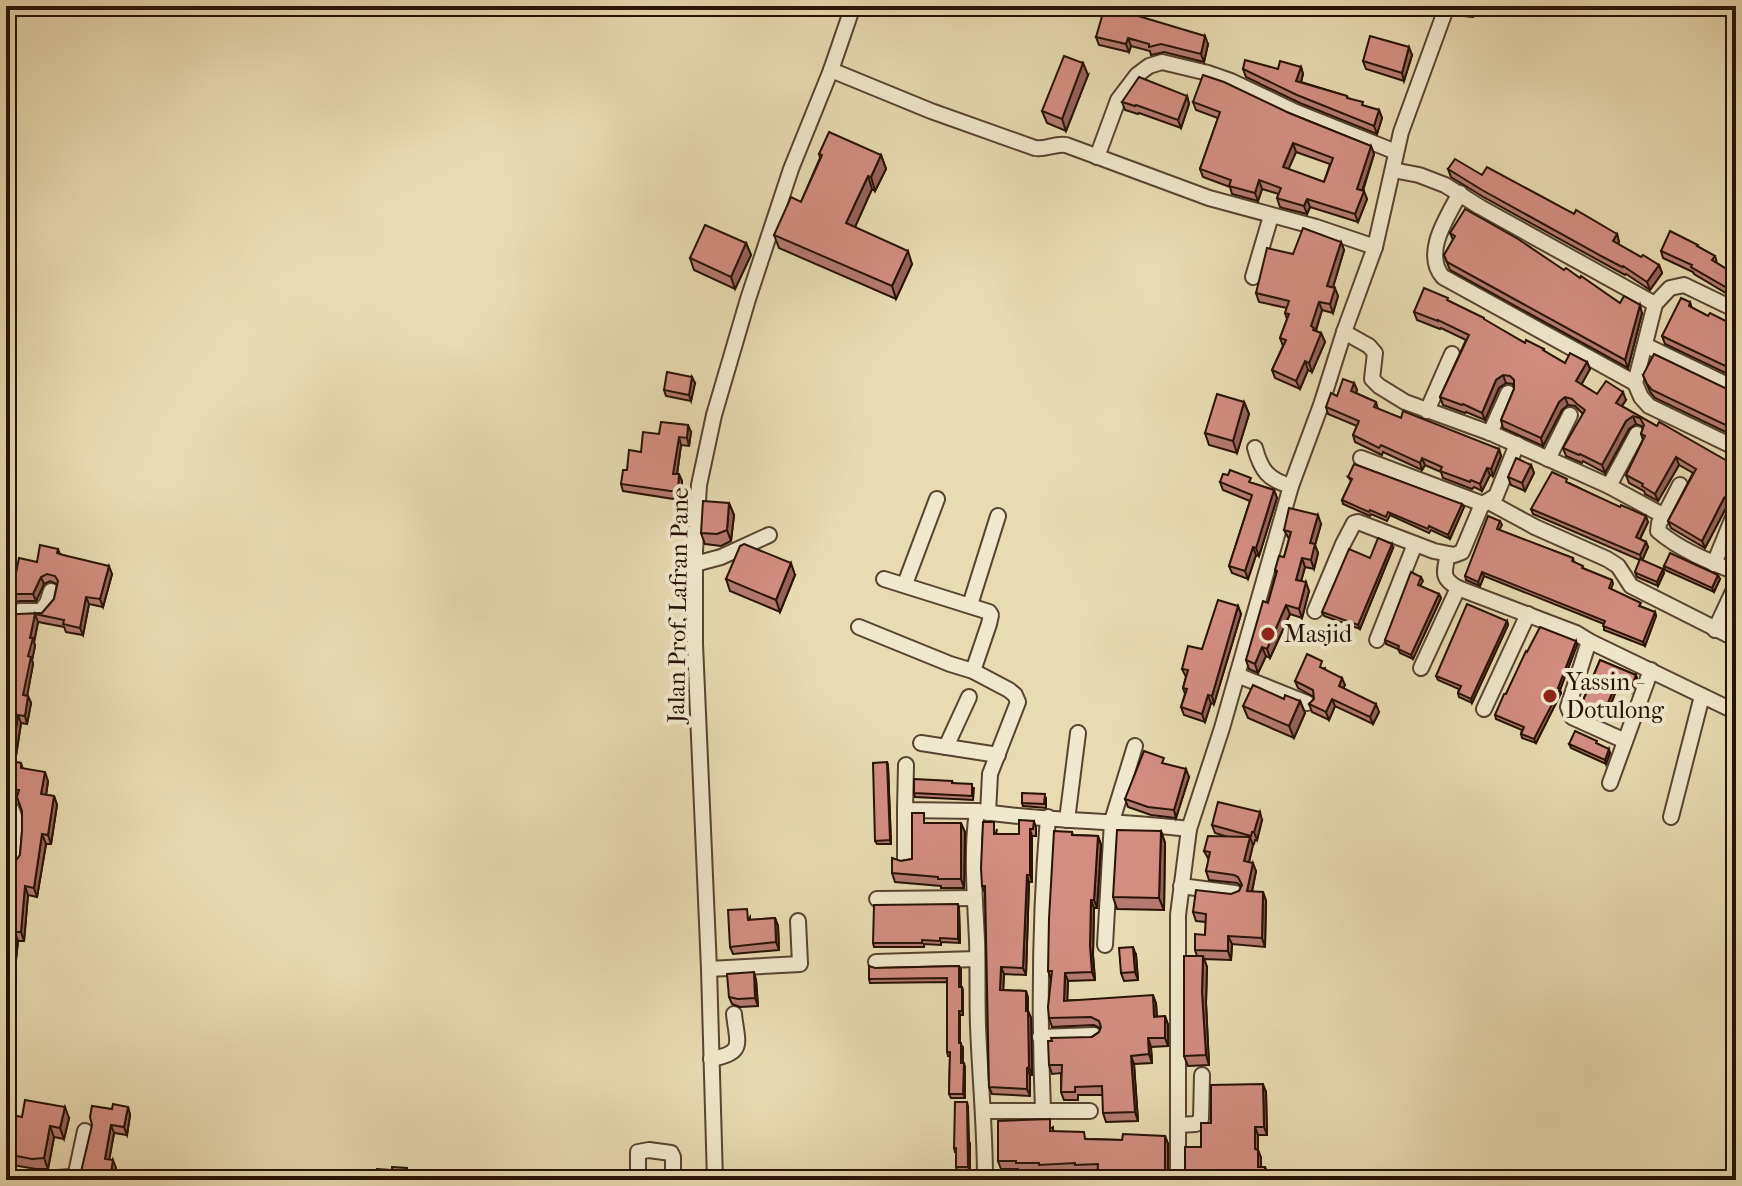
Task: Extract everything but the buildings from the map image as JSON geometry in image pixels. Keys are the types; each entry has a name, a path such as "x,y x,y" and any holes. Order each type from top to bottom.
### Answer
{"street":[{"name":"Jalan Prof. Lafran Pane","path":"715,1180 695,644 699,485 714,415 748,299 791,169 853,6"},
{"path":"1178,1180 1178,915 1189,829 1291,486 1375,247 1401,132 1447,6"},
{"path":"1097,157 1118,100 1137,75 1149,66 1162,62 1231,81 1296,112 1396,152"},
{"path":"831,70 931,111 1035,148 1062,145 1209,198 1316,227 1375,247"},
{"path":"1393,170 1432,179 1460,193 1655,304"},
{"path":"1460,193 1436,245 1437,271 1443,277 1635,383 1649,406 1736,448"},
{"path":"1253,277 1271,216"},
{"path":"1635,383 1655,304 1670,288 1684,285 1736,310"},
{"path":"1344,332 1369,346 1375,353 1372,379 1405,402 1517,444 1609,486 1664,516"},
{"path":"1645,345 1736,389"},
{"path":"1427,411 1452,354"},
{"path":"1490,433 1508,393"},
{"path":"1548,459 1570,415"},
{"path":"1609,486 1637,434"},
{"path":"1315,611 1354,523 1458,555 1464,550 1480,509 1496,496 1517,444"},
{"path":"1255,448 1264,470 1274,480 1291,486"},
{"path":"1361,458 1486,503 1607,559 1618,566 1631,586 1736,639"},
{"path":"1680,485 1659,523 1658,531 1714,564 1736,572"},
{"path":"905,584 937,499"},
{"path":"1714,564 1736,510"},
{"path":"970,605 998,516"},
{"path":"695,564 721,557 769,535"},
{"path":"1377,640 1415,544"},
{"path":"1448,554 1445,578 1458,588 1576,633 1702,696 1735,709"},
{"path":"884,579 989,612 989,624 973,671"},
{"path":"1715,630 1736,585"},
{"path":"1421,668 1458,588"},
{"path":"6,614 41,611 51,591"},
{"path":"1484,709 1528,614"},
{"path":"859,627 973,671 1009,690 1018,702 990,774 973,843 978,1024 984,1111 979,1179 1007,1180"},
{"path":"1589,641 1568,707 1569,713 1625,741"},
{"path":"1610,783 1651,670"},
{"path":"1237,675 1307,703"},
{"path":"1671,817 1702,696"},
{"path":"946,747 969,697"},
{"path":"1067,820 1078,733"},
{"path":"921,743 998,755"},
{"path":"1105,945 1112,821 1135,746"},
{"path":"905,860 906,765"},
{"path":"6,802 13,809 16,825 13,863 6,866"},
{"path":"905,810 982,812 1189,829"},
{"path":"1043,1110 1040,1037 1043,878 1048,817"},
{"path":"1181,886 1235,893"},
{"path":"877,899 974,898"},
{"path":"709,969 800,964 798,921"},
{"path":"876,962 977,959"},
{"path":"711,1059 729,1056 735,1051 734,1014"},
{"path":"1040,1037 1094,1035"},
{"path":"1178,1125 1196,1124 1201,1119 1202,1075"},
{"path":"984,1111 1090,1111"},
{"path":"29,1180 71,1177 76,1173 85,1131"},
{"path":"638,1180 638,1152 649,1150 671,1153 673,1180"}],"place":[{"name":"Masjid","path":"1268,634"},
{"name":"Yassin - Dotulong","path":"1550,696"}]}
